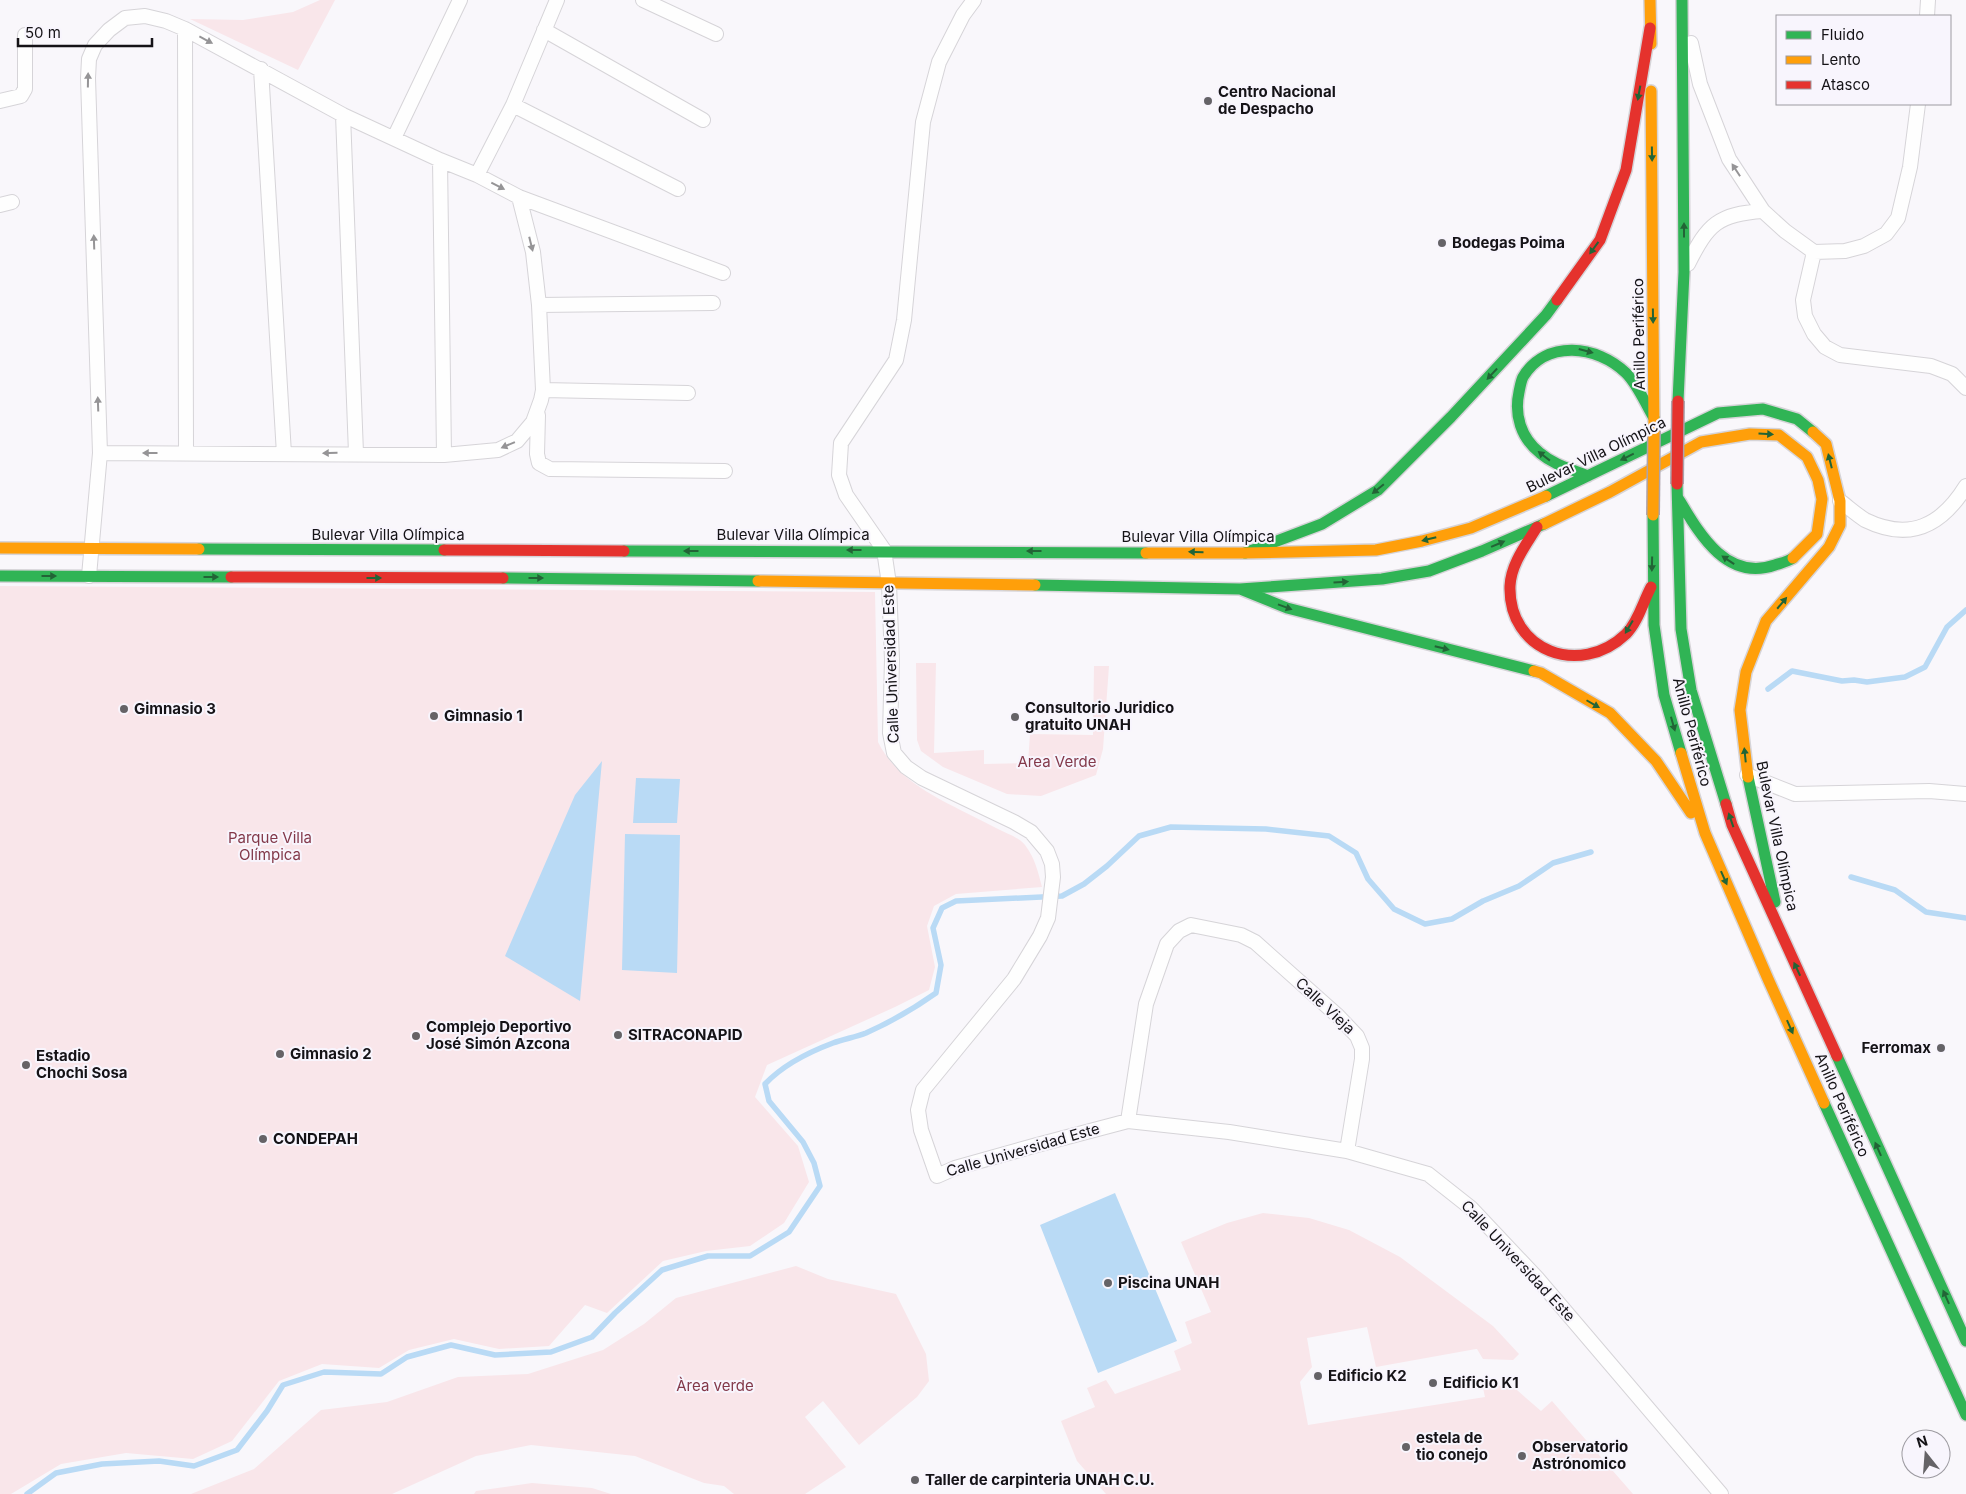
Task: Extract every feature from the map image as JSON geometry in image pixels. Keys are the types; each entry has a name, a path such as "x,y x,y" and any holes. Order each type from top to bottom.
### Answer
{"main road":[{"name":"Anillo Periférico","path":"1650,0 1654,423 1652,584 1654,625 1664,695 1705,833 1772,988 1966,1415"},
{"name":"Anillo Periférico","path":"1682,2 1684,272 1678,401 1677,484 1681,629 1691,690 1732,824 1966,1341"},
{"path":"1245,553 1322,524 1378,490 1451,417 1546,315 1600,240 1626,170 1650,28"},
{"path":"1588,476 1549,460 1530,444 1519,426 1516,402 1520,386 1523,378 1538,361 1556,351 1581,349 1605,357 1626,373 1654,423"},
{"name":"Bulevar Villa Olímpica","path":"0,548 884,550 1245,553 1376,550 1422,541 1471,528 1532,503 1718,413 1763,409 1797,419 1826,444 1840,501 1840,525 1829,546 1766,621 1746,672 1740,710 1747,775 1783,940"},
{"path":"0,576 662,579 1240,589 1382,579 1429,570 1482,551 1538,527 1610,492 1701,442 1750,434 1779,435 1807,458 1818,480 1822,499 1817,534 1791,560 1760,570 1730,564 1701,536 1678,498"},
{"path":"1538,527 1516,560 1510,584 1510,607 1520,630 1541,648 1565,656 1573,656 1590,655 1613,646 1628,632 1652,584"},
{"path":"1240,589 1288,608 1540,673 1610,713 1656,761 1705,833"}],"street":[{"path":"394,138 460,0"},
{"path":"477,175 513,104 556,0"},
{"path":"643,0 716,34"},
{"path":"884,550 846,495 839,475 840,449 841,443 896,360 904,320 923,122 939,62 963,15 974,0"},
{"path":"1927,15 1928,0"},
{"path":"1682,2 1700,84 1729,159 1763,211 1785,231 1814,252 1845,251 1864,246 1886,234 1898,218 1910,167 1918,105"},
{"path":"89,576 100,453 88,78 89,59 104,35 125,18 146,16 166,21 185,29 343,115 477,175 519,197 723,273"},
{"path":"185,29 186,453"},
{"path":"544,30 703,120"},
{"path":"0,101 21,96 25,89 25,35"},
{"path":"261,69 284,454"},
{"path":"513,104 678,189"},
{"path":"343,115 356,453"},
{"path":"440,160 444,455"},
{"path":"100,453 444,455 498,450 518,441 533,422 543,390 539,306 533,252 519,197"},
{"path":"1684,272 1700,240 1717,222 1738,213 1763,211"},
{"path":"1814,252 1803,300 1805,316 1814,334 1826,347 1840,355 1931,366 1952,374 1966,388"},
{"path":"539,306 713,303"},
{"path":"543,390 688,393"},
{"path":"538,409 537,454 539,463 550,469 725,471"},
{"path":"1840,501 1865,519 1888,528 1916,530 1939,519 1957,501 1966,486"},
{"name":"Calle Universidad Este","path":"884,550 889,584 892,660 890,733 894,753 906,767 922,778 1031,832 1047,851 1052,864 1053,877 1048,918 1040,936 1014,979 923,1090 918,1110 921,1130 937,1176 955,1168 1128,1121 1230,1132 1347,1151 1428,1174 1471,1208 1537,1278 1721,1494"},
{"path":"1747,775 1795,794 1929,791 1966,794"},
{"name":"Calle Vieja","path":"1128,1121 1146,1004 1167,944 1179,931 1191,925 1241,935 1255,942 1338,1016 1357,1036 1362,1048 1362,1059 1347,1151"}],"green space":[{"path":"320,0 335,0 298,70 190,19 243,20 293,12"},
{"name":"Complejo Deportivo José Simón Azcona","path":"0,586 875,592 878,742 888,758 914,783 946,803 1012,835 1022,842 1034,860 1042,887 956,894 934,906 927,926 935,967 929,990 767,1065 755,1097 798,1146 809,1182 784,1223 750,1246 706,1251 663,1261 607,1313 585,1305 549,1346 499,1349 454,1339 409,1350 379,1368 322,1364 279,1381 232,1441 193,1459 126,1453 61,1464 11,1494 0,1494"},
{"name":"Area Verde","path":"916,663 936,663 934,753 984,750 984,764 1028,763 1030,734 1093,735 1094,666 1109,666 1103,749 1096,775 1041,796 1007,794 943,767 921,751 917,740"},
{"path":"1263,1213 1309,1218 1349,1230 1400,1257 1493,1326 1519,1354 1513,1360 1483,1359 1476,1349 1376,1367 1367,1327 1307,1338 1312,1367 1300,1382 1308,1425 1485,1397 1483,1388 1505,1385 1517,1390 1541,1411 1552,1401 1633,1494 1106,1494 1077,1461 1061,1421 1095,1407 1087,1388 1106,1380 1115,1394 1181,1370 1174,1351 1192,1343 1185,1322 1211,1312 1181,1242 1227,1223"},
{"name":"Àrea verde","path":"796,1266 828,1279 896,1294 926,1354 929,1381 917,1397 859,1445 823,1401 805,1417 846,1467 805,1494 734,1494 724,1486 704,1483 635,1456 531,1445 476,1456 392,1494 191,1494 254,1469 321,1410 387,1402 458,1377 528,1374 603,1350 644,1324 676,1298"},
{"path":"532,1483 592,1488 611,1494 474,1494 476,1491"}],"water":[{"path":"602,761 580,1001 505,956 575,795"},
{"path":"636,778 680,779 677,823 633,823"},
{"path":"625,834 680,835 677,973 622,970"},
{"name":"Piscina UNAH","path":"1115,1193 1177,1341 1098,1373 1040,1225"}],"waterway":[{"path":"1768,689 1792,671 1842,681 1867,682 1905,677 1925,667 1947,627 1966,610"},
{"path":"27,1494 56,1473 102,1464 159,1461 194,1466 237,1450 267,1411 283,1385 324,1372 381,1374 407,1357 451,1345 495,1355 551,1352 592,1337 662,1270 708,1256 750,1256 789,1232 820,1186 814,1163 803,1142 769,1101 765,1084 779,1071 805,1055 833,1043 876,1029 919,1005 936,993 941,965 933,928 942,908 956,901 1062,896 1084,884 1107,866 1139,836 1171,827 1266,829 1329,836 1356,853 1368,879 1394,909 1425,924 1452,919 1483,901 1519,886 1553,863 1591,852"},
{"path":"1851,877 1895,890 1926,912 1966,918"}],"traffic: fast":[{"path":"1678,401 1684,272 1682,0"},
{"path":"1245,553 1322,524 1378,490 1451,417 1546,315 1557,300"},
{"path":"1588,476 1545,457 1533,447 1520,426 1518,417 1520,386 1523,377 1533,365 1545,356 1572,350 1601,356 1626,373 1638,389 1654,418"},
{"path":"1546,496 1718,413 1763,409 1797,419 1813,432"},
{"path":"1677,484 1681,629 1691,690 1726,804"},
{"path":"1678,498 1705,539 1728,560 1742,567 1758,568 1775,565 1793,558"},
{"path":"1653,515 1654,625 1664,695 1681,753"},
{"path":"1035,585 1240,589 1382,579 1429,571 1482,551 1544,524"},
{"path":"199,549 444,550"},
{"path":"624,551 1146,553"},
{"path":"0,576 231,577"},
{"path":"503,578 758,581"},
{"path":"1240,589 1287,608 1534,671"},
{"path":"1748,777 1775,902"},
{"path":"1837,1056 1966,1341"},
{"path":"1824,1103 1966,1415"}],"traffic: slow":[{"path":"1650,0 1651,44"},
{"path":"1651,91 1654,429"},
{"path":"1653,515 1654,429"},
{"path":"1748,777 1740,710 1746,672 1766,621 1829,547 1840,525 1840,501 1826,444 1813,432"},
{"path":"1544,524 1610,492 1701,442 1750,434 1779,435 1807,457 1818,480 1822,499 1817,534 1793,558"},
{"path":"1146,553 1376,550 1422,541 1471,528 1546,496"},
{"path":"0,548 199,549"},
{"path":"758,581 1035,585"},
{"path":"1534,671 1541,673 1610,713 1656,761 1691,813"},
{"path":"1681,753 1705,833 1824,1103"}],"traffic: jam":[{"path":"1557,300 1600,240 1626,170 1650,28"},
{"path":"1677,484 1678,401"},
{"path":"1537,527 1516,562 1510,586 1513,609 1521,627 1534,641 1550,651 1569,655 1588,654 1608,647 1630,629 1651,587"},
{"path":"444,550 624,551"},
{"path":"231,577 503,578"},
{"path":"1726,804 1732,825 1837,1056"}],"place":[{"name":"Centro Nacional de Despacho","path":"1208,101"},
{"name":"Bodegas Poima","path":"1442,243"},
{"name":"Gimnasio 3","path":"124,709"},
{"name":"Gimnasio 1","path":"434,716"},
{"name":"Consultorio Juridico gratuito UNAH","path":"1015,717"},
{"name":"SITRACONAPID","path":"618,1035"},
{"name":"Complejo Deportivo José Simón Azcona","path":"416,1036"},
{"name":"Ferromax","path":"1941,1048"},
{"name":"Gimnasio 2","path":"280,1054"},
{"name":"Estadio Chochi Sosa","path":"26,1065"},
{"name":"CONDEPAH","path":"263,1139"},
{"name":"Piscina UNAH","path":"1108,1283"},
{"name":"Edificio K2","path":"1318,1376"},
{"name":"Edificio K1","path":"1433,1383"},
{"name":"estela de tio conejo","path":"1406,1447"},
{"name":"Observatorio Astrónomico","path":"1522,1456"},
{"name":"Taller de carpinteria UNAH C.U.","path":"915,1480"}],"park label":[{"name":"Parque Villa Olímpica","path":"270,846"}]}
